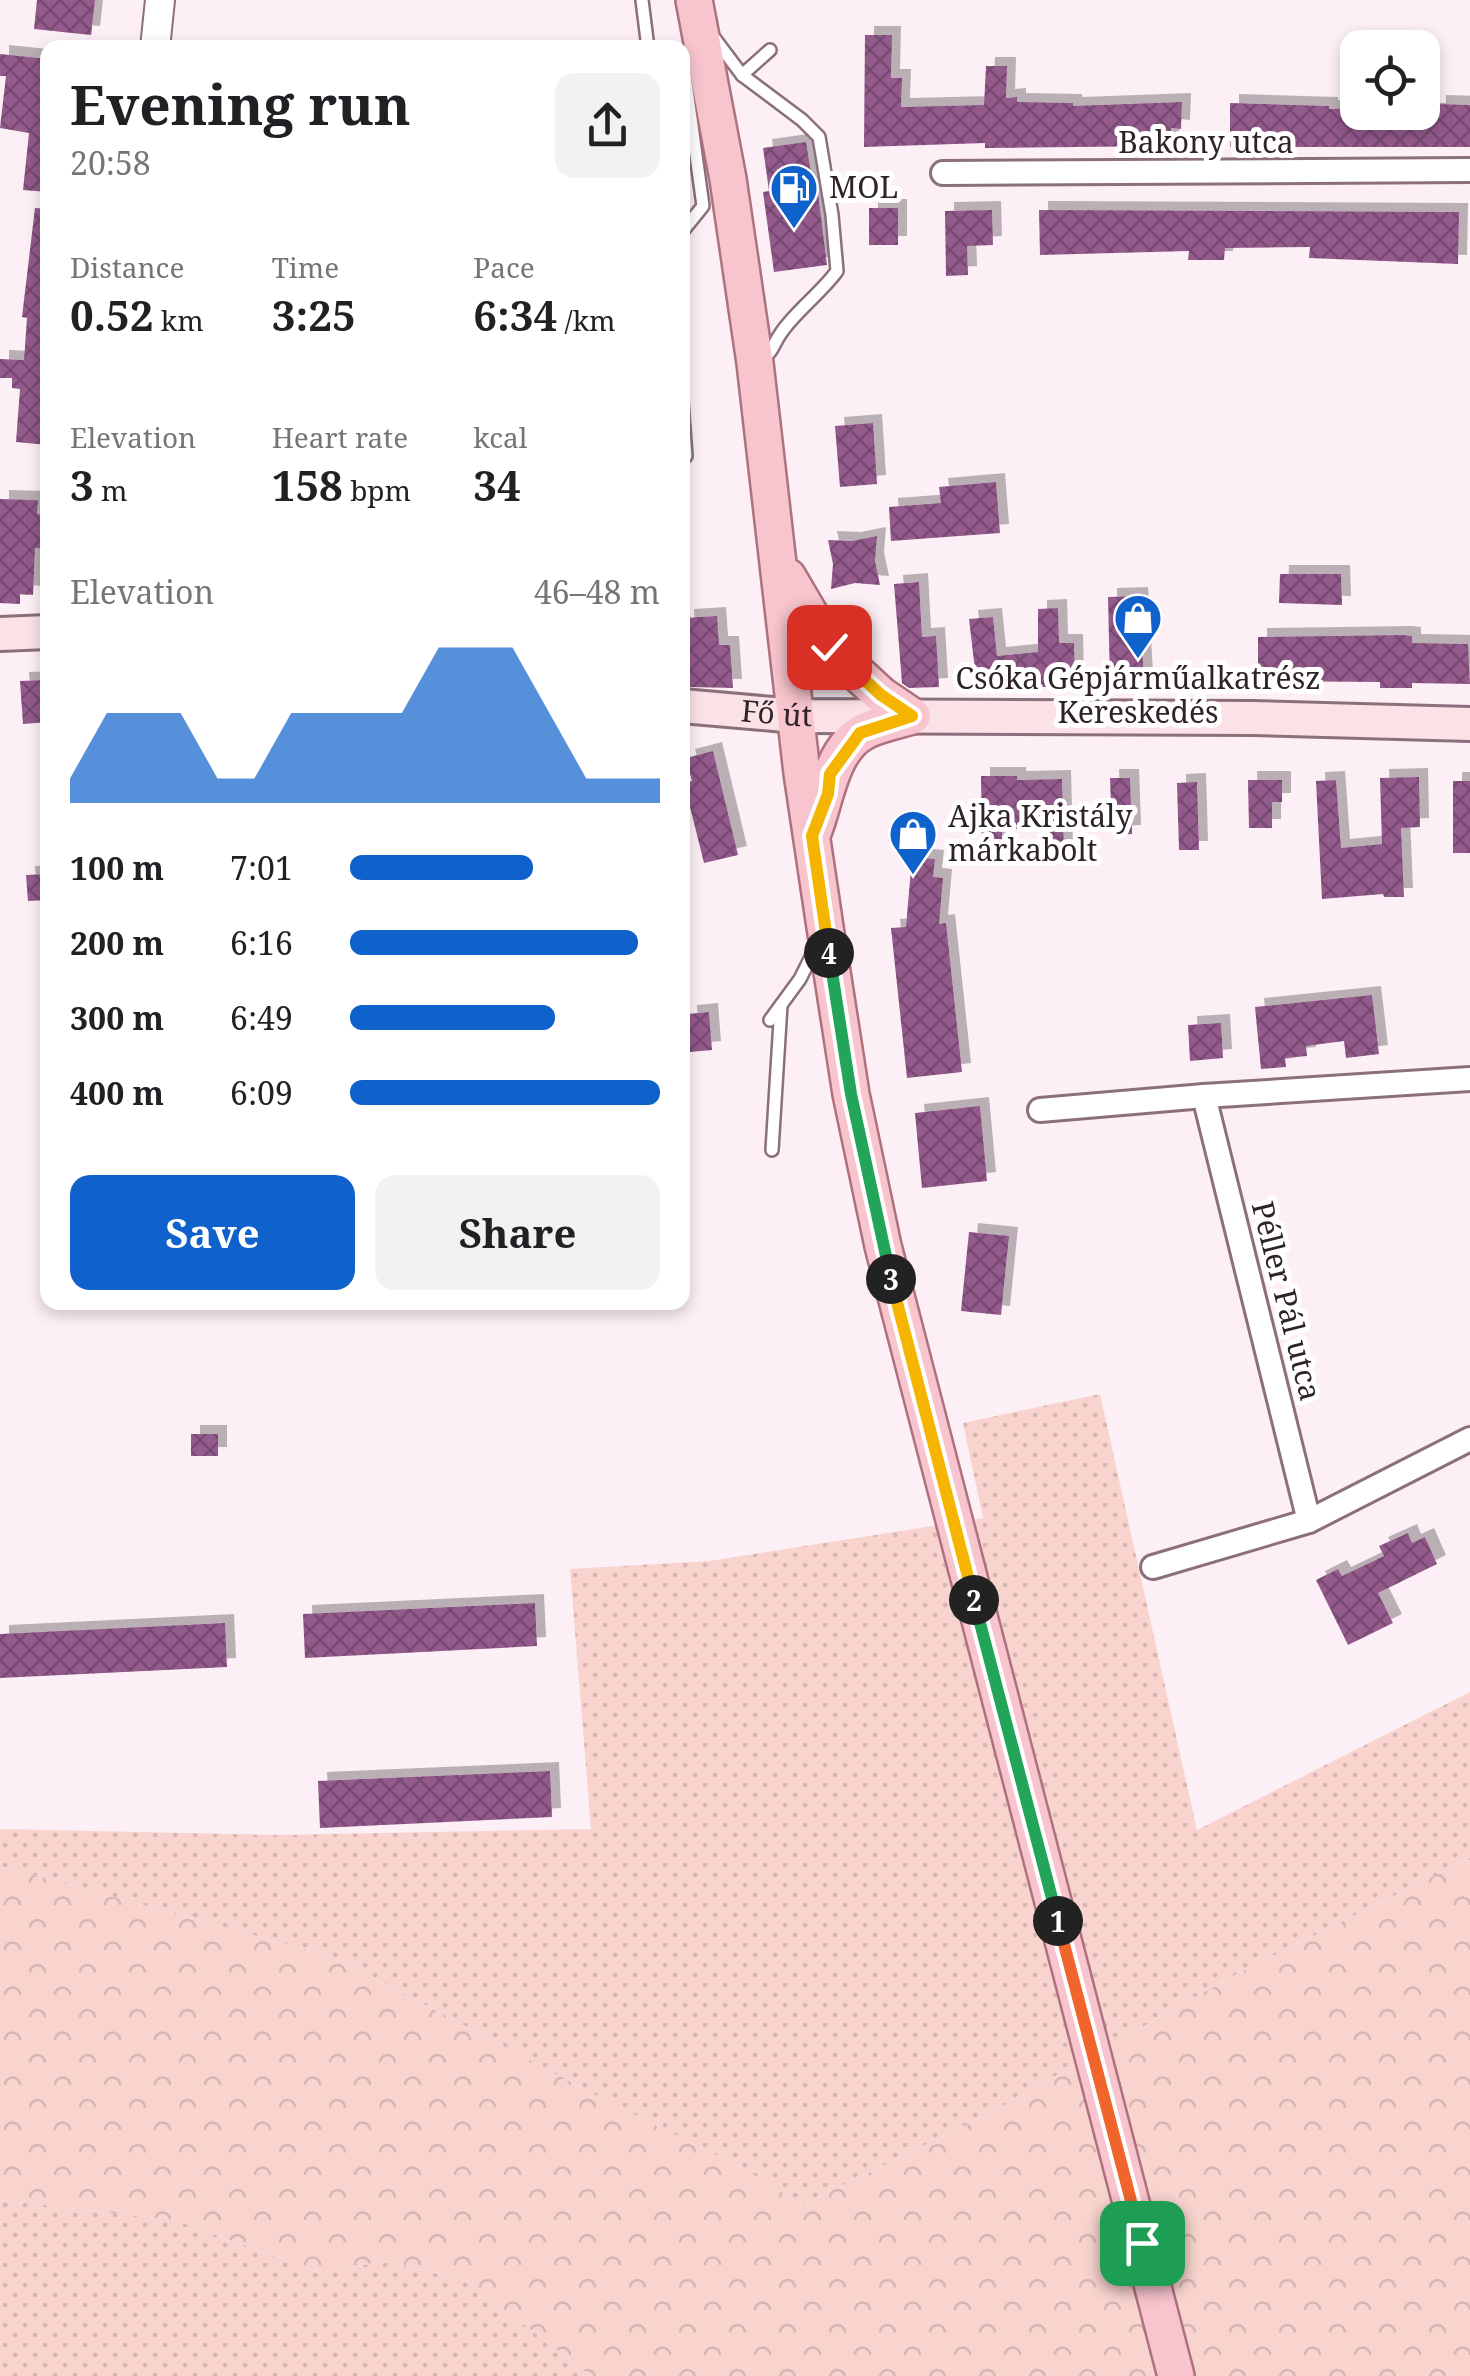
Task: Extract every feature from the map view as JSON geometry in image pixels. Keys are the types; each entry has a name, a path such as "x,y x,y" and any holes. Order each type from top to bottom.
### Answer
{"main road":[{"path":"696,8 728,179 755,363 796,716 851,1094 883,1246 1176,2376"},
{"path":"780,568 796,586 829,647 881,695 912,716"},
{"path":"0,634 40,632"},
{"name":"Fő út","path":"690,707 796,716 1470,724"},
{"path":"812,836 828,794 830,774 860,733 912,716"}],"street":[{"path":"156,40 160,0"},
{"name":"Bakony utca","path":"943,173 1470,170"},
{"path":"1040,1110 1470,1079"},
{"name":"Péller Pál utca","path":"1204,1096 1309,1521"},
{"path":"1152,1567 1309,1521 1470,1439"}],"lane":[{"path":"642,0 647,40"},
{"path":"696,8 742,75 819,137 832,215 837,271 781,333 773,352 755,363"},
{"path":"690,45 696,8"},
{"path":"742,75 770,50"},
{"path":"690,114 702,206 690,220"},
{"path":"770,1020 800,979 824,927"},
{"path":"772,1150 781,1005"}],"green space":[{"path":"1100,1394 1197,1830 1470,1692 1470,1858 1235,1975 983,2117 802,2205 741,2167 610,2103 337,1958 0,1866 0,1829 276,1835 591,1829 570,1569 710,1561 983,1518 963,1423"},
{"path":"1470,1858 1470,2376 591,2376 468,2281 384,2261 321,2273 175,2220 0,2200 0,1866 337,1958 610,2103 741,2167 802,2205 983,2117 1235,1975"},
{"path":"0,2200 175,2220 321,2273 384,2261 468,2281 591,2376 0,2376"}],"building":[{"path":"37,0 95,0 91,35 34,29"},
{"path":"865,35 892,35 891,78 902,78 901,107 984,105 986,66 1007,66 1006,98 1017,97 1017,102 1073,106 1182,102 1181,129 1171,128 1170,146 985,148 985,143 864,147"},
{"path":"0,54 40,58 40,191 23,190 29,133 0,128 6,76 0,76"},
{"path":"1230,103 1340,109 1340,130 1440,130 1440,104 1470,105 1470,147 1230,147"},
{"path":"806,142 813,185 817,185 827,265 774,272 763,192 769,191 763,148"},
{"path":"35,208 40,208 40,444 16,442 20,389 12,388 12,378 0,378 0,359 24,360 27,318 22,317"},
{"path":"869,208 898,208 898,245 869,245"},
{"path":"992,210 993,245 967,246 968,275 946,276 945,211"},
{"path":"1039,210 1459,212 1458,264 1309,258 1310,247 1225,248 1224,260 1188,260 1189,251 1040,255"},
{"path":"873,423 877,484 840,487 835,426"},
{"path":"996,482 1000,533 891,541 889,507 941,503 939,487"},
{"path":"0,499 38,500 40,548 35,548 33,595 20,594 20,604 0,603"},
{"path":"877,536 875,561 880,585 855,583 831,589 833,564 828,540"},
{"path":"1280,574 1341,574 1342,605 1279,603"},
{"path":"919,582 922,637 936,636 939,687 909,688 902,683 894,584"},
{"path":"1139,596 1144,681 1110,682 1108,597"},
{"path":"1058,608 1059,643 1074,643 1075,687 1039,687 1039,681 977,687 969,619 993,617 997,656 1038,652 1038,609"},
{"path":"717,616 719,645 730,645 733,688 690,687 690,618"},
{"path":"1412,636 1412,643 1468,644 1470,684 1412,683 1412,688 1380,688 1380,682 1258,681 1258,637"},
{"path":"40,680 40,723 23,724 20,681"},
{"path":"713,751 738,855 704,863 690,807 690,757"},
{"path":"981,776 1062,779 1064,855 1042,856 1041,829 1002,829 1002,845 982,845"},
{"path":"1419,777 1420,827 1401,828 1404,897 1383,894 1322,899 1316,781 1336,780 1341,848 1382,844 1380,778"},
{"path":"1110,778 1130,778 1132,834 1112,835"},
{"path":"1248,780 1282,780 1282,802 1272,802 1272,828 1249,828"},
{"path":"1453,781 1470,781 1470,853 1453,853"},
{"path":"1197,782 1199,850 1179,850 1177,783"},
{"path":"912,857 935,859 933,877 943,878 939,924 946,923 962,1072 907,1078 891,928 906,927"},
{"path":"40,874 40,900 28,901 26,875"},
{"path":"1372,995 1379,1054 1346,1058 1344,1041 1306,1046 1307,1056 1285,1058 1286,1067 1261,1069 1255,1007"},
{"path":"709,1012 712,1050 690,1052 690,1014"},
{"path":"1221,1023 1223,1058 1190,1061 1188,1025"},
{"path":"980,1106 987,1181 922,1188 915,1113"},
{"path":"969,1232 1009,1236 1001,1315 961,1311"},
{"path":"191,1434 218,1434 218,1456 191,1456"},
{"path":"1408,1533 1412,1543 1425,1537 1437,1564 1378,1593 1393,1623 1348,1645 1316,1580 1338,1569 1342,1576 1384,1556 1379,1546"},
{"path":"535,1603 537,1646 305,1658 303,1614"},
{"path":"225,1623 227,1667 0,1678 0,1634"},
{"path":"550,1771 552,1817 320,1828 318,1781"}],"place":[{"name":"MOL","path":"794,230"},
{"name":"Csóka Gépjárműalkatrész Kereskedés","path":"1138,660"},
{"name":"Ajka Kristály márkabolt","path":"913,876"}],"route":[{"path":"829,647 881,695 912,716 860,733 830,774 828,794 812,836 824,927 851,1094 883,1246 1142,2243"}]}
